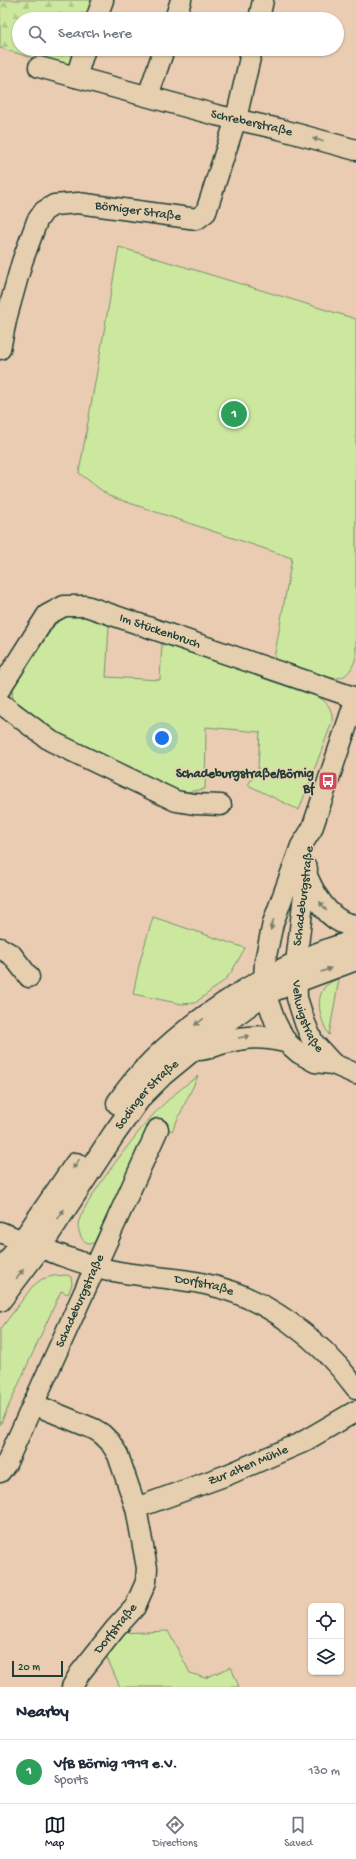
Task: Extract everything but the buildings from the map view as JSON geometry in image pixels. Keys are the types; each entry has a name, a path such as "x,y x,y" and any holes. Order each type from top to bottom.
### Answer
{"main road":[{"path":"306,876 312,889 328,912 343,923 356,926"},
{"name":"Sodinger Straße","path":"296,972 312,956 356,941"},
{"name":"Sodinger Straße","path":"0,1300 31,1244 122,1097 140,1074 194,1026 230,1000 296,972 356,959"},
{"name":"Sodinger Straße","path":"0,1274 31,1244 141,1096 164,1074 240,1010 264,986"},
{"path":"193,1049 208,1049 222,1042 245,1036 270,1037 285,1041"}],"street":[{"path":"98,12 102,0"},
{"path":"178,12 182,0"},
{"path":"261,12 264,0"},
{"path":"76,77 83,56"},
{"path":"148,96 162,56"},
{"name":"Börniger Straße","path":"0,349 7,316 22,262 37,221 44,211 54,205 78,203 197,219 206,212 236,119 250,56"},
{"name":"Schreberstraße","path":"39,67 356,150"},
{"name":"Im Stückenbruch","path":"0,688 47,615 64,606 76,605 86,606 356,698"},
{"name":"Schadeburgstraße","path":"264,986 267,944 273,923 301,846 312,829 356,698"},
{"path":"0,703 51,741 176,801 194,804 221,805"},
{"name":"Schadeburgstraße","path":"296,972 306,876 311,850 312,829"},
{"path":"0,948 12,955 29,977"},
{"name":"Vellwigstraße","path":"296,972 297,998 305,1024 313,1042 333,1064"},
{"name":"Vellwigstraße","path":"264,986 275,1021 285,1041 299,1053 315,1062 333,1064 356,1074"},
{"name":"Schadeburgstraße","path":"0,1472 6,1464 158,1129"},
{"name":"Dorfstraße","path":"0,1232 96,1267 206,1284 231,1291 253,1301 286,1320 314,1340 345,1372 356,1388"},
{"name":"Dorfstraße","path":"33,1404 94,1429 102,1434 118,1455 136,1508 147,1568 146,1582 135,1607 115,1629 84,1668 72,1687"},
{"name":"Zur alten Mühle","path":"136,1508 227,1475 301,1443 356,1411"}],"green space":[{"path":"0,0 96,0 92,12 12,12 12,52 0,48"},
{"path":"26,56 76,56 71,70"},
{"path":"119,247 356,319 356,657 353,666 344,676 331,678 274,659 292,558 109,496 79,473"},
{"path":"67,615 79,615 109,625 106,677 160,680 162,643 319,697 328,705 332,714 332,722 299,810 248,785 258,769 260,732 206,727 205,789 180,793 65,741 14,702 12,694 14,686 55,624"},
{"path":"153,917 245,948 225,980 195,1003 182,1004 133,994 140,961"},
{"path":"339,979 329,1035 322,1019 319,1002 324,988 330,983"},
{"path":"198,1076 172,1131 151,1122 94,1243 88,1243 85,1241 81,1237 78,1225 88,1202 124,1151 154,1114 175,1094"},
{"path":"67,1275 71,1277 72,1284 68,1294 61,1291 0,1425 0,1330 32,1287 42,1279 53,1276"},
{"path":"168,1631 190,1673 205,1678 231,1667 239,1687 120,1687 104,1651 120,1633"}],"place":[{"name":"VfB Börnig 1919 e.V.","path":"234,414"},
{"name":"Schadeburgstraße/Börnig Bf","path":"328,781"}]}
